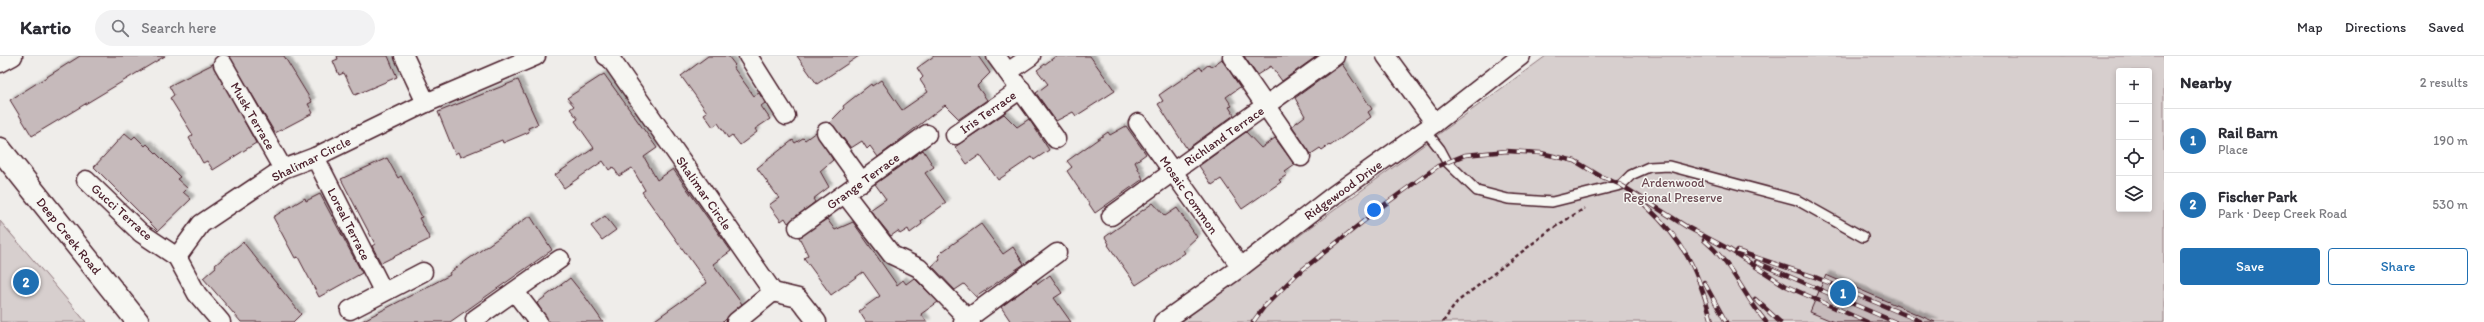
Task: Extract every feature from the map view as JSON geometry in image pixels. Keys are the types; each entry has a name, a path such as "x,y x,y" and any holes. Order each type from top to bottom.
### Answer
{"street":[{"path":"0,63 13,56"},
{"path":"404,56 426,103"},
{"name":"Shalimar Circle","path":"178,257 201,224 283,169 315,157 426,103 536,56"},
{"name":"Shalimar Circle","path":"606,56 610,58 773,292"},
{"path":"996,56 1056,139"},
{"name":"Iris Terrace","path":"1008,72 1031,56"},
{"name":"Richland Terrace","path":"1111,216 1266,107 1335,56"},
{"path":"1386,56 1430,126"},
{"name":"Ridgewood Drive","path":"1163,322 1241,267 1334,195 1430,126 1521,56"},
{"path":"1232,57 1301,157"},
{"path":"753,58 786,116"},
{"name":"Musk Terrace","path":"223,64 283,169"},
{"name":"Iris Terrace","path":"955,136 1021,89"},
{"name":"Mosaic Common","path":"1138,122 1241,267"},
{"path":"826,132 862,182"},
{"name":"Grange Terrace","path":"798,227 927,134"},
{"name":"Deep Creek Road","path":"0,149 138,322"},
{"name":"Loreal Terrace","path":"315,157 383,291"},
{"name":"Gucci Terrace","path":"86,180 141,233 178,257"},
{"path":"844,194 892,255 919,268 967,321 1057,253"},
{"path":"178,257 197,294 221,322"},
{"path":"475,319 560,259"},
{"path":"350,310 383,291 423,272"},
{"path":"515,292 538,322"},
{"path":"736,322 773,292 798,298 817,322"}],"lane":[{"path":"1430,126 1447,162 1477,191 1508,199 1552,202 1621,185 1631,175 1649,167 1669,166 1797,200 1863,237"}],"path":[{"path":"1443,322 1456,302 1550,230 1590,204"}],"green space":[{"name":"Ardenwood Regional Preserve","path":"1546,56 2164,56 2164,322 1181,322"},
{"path":"0,221 86,322 0,322"}],"building":[{"path":"80,56 165,56 32,136 10,100"},
{"path":"229,56 284,56 312,102 308,104 313,113 275,133"},
{"path":"337,56 388,56 397,77 355,95 344,73 339,75 333,61 338,59"},
{"path":"708,56 728,56 735,65 733,67 754,96 759,93 765,103 761,106 770,119 755,129 757,132 740,145 732,135 728,138 718,123 713,127 704,114 707,112 681,76"},
{"path":"797,56 859,56 817,84"},
{"path":"934,56 978,56 990,73 977,86 987,100 959,119 945,105 878,157 870,146 867,149 862,141 851,148 830,122 844,108 843,106 871,84 872,86 881,80 902,110 928,92 920,80 923,77 917,68"},
{"path":"1056,56 1090,56 1115,91 1076,116 1073,112 1056,121 1036,93 1048,84 1037,70"},
{"path":"1244,56 1317,56 1282,81 1271,66 1257,75"},
{"path":"1222,59 1240,87 1226,97 1232,106 1229,107 1234,115 1187,149 1158,104 1163,101 1159,95 1200,67 1202,70 1209,64 1211,67"},
{"path":"213,64 256,143 213,170 207,161 203,163 189,138 193,135 170,98 174,95 169,86"},
{"path":"1342,64 1372,109 1368,112 1371,117 1330,146 1329,145 1322,150 1320,148 1311,154 1292,126 1305,116 1295,98"},
{"path":"604,74 657,148 644,157 657,180 673,169 731,251 713,264 742,304 723,322 652,322 707,283 642,192 645,190 632,168 619,176 613,167 609,170 603,161 564,188 555,175 594,148 575,121 578,119 570,109 574,106 567,98"},
{"path":"518,80 538,124 528,128 529,132 503,143 502,140 460,157 458,152 455,154 438,112"},
{"path":"1004,114 1017,127 1029,119 1049,150 1034,160 1032,157 998,180 980,155 967,164 955,147"},
{"path":"1126,126 1146,154 1135,162 1143,179 1095,213 1067,171 1072,167 1067,161 1108,132 1110,135"},
{"path":"816,132 833,160 820,171 829,187 813,199 815,202 788,223 785,218 781,221 769,205 779,198 757,168 793,140 795,143 803,138 805,140"},
{"path":"1246,132 1261,148 1275,138 1295,165 1285,172 1287,175 1279,180 1281,182 1242,209 1221,179 1212,185 1199,166"},
{"path":"125,133 132,139 135,136 145,146 147,144 180,177 177,179 187,188 183,192 191,199 158,231 94,167"},
{"path":"923,150 934,167 925,173 946,203 921,221 922,224 910,233 908,229 900,234 898,231 891,236 870,210 886,199 875,184"},
{"path":"387,158 398,178 401,176 422,217 419,218 430,239 381,263 372,246 375,244 341,179"},
{"path":"320,194 362,273 319,297 298,257 295,258 273,217 305,198 306,201"},
{"path":"1153,203 1165,216 1177,208 1197,237 1183,250 1185,253 1136,285 1108,245 1109,244 1105,237"},
{"path":"605,216 616,230 602,240 591,226"},
{"path":"528,217 531,217 552,250 450,322 360,322 450,275 449,273"},
{"path":"827,219 835,230 853,222 897,285 903,280 906,284 914,278 938,302 921,314 927,322 866,322 859,311 880,296 863,272 831,295 804,258 808,255 799,237"},
{"path":"981,224 1003,254 1013,247 1024,264 976,297 964,284 955,290 932,266 940,259 938,256 943,251"},
{"path":"243,242 301,314 293,322 241,322 203,278 216,267 215,265"},
{"path":"1050,275 1062,293 1054,298 1071,322 1011,322 1001,307 1036,281 1038,284"},
{"path":"1826,275 1935,322 1834,322 1810,312"},
{"path":"570,278 603,322 548,322 537,303"}],"railway":[{"path":"1253,322 1264,307 1297,274 1384,205 1438,166 1465,155 1507,151 1541,153 1575,161 1600,176 1621,185 1687,227 1727,248 1786,286 1867,322"},
{"path":"1645,205 1670,232 1688,258 1701,287 1712,322"},
{"path":"1704,240 1714,249 1730,269 1766,322"},
{"path":"1737,251 1815,277 1920,321"},
{"path":"1756,262 1895,322"},
{"path":"1704,282 1726,322"},
{"path":"1755,299 1780,322"}],"place":[{"name":"Fischer Park","path":"26,282"},
{"name":"Rail Barn","path":"1843,293"}]}
